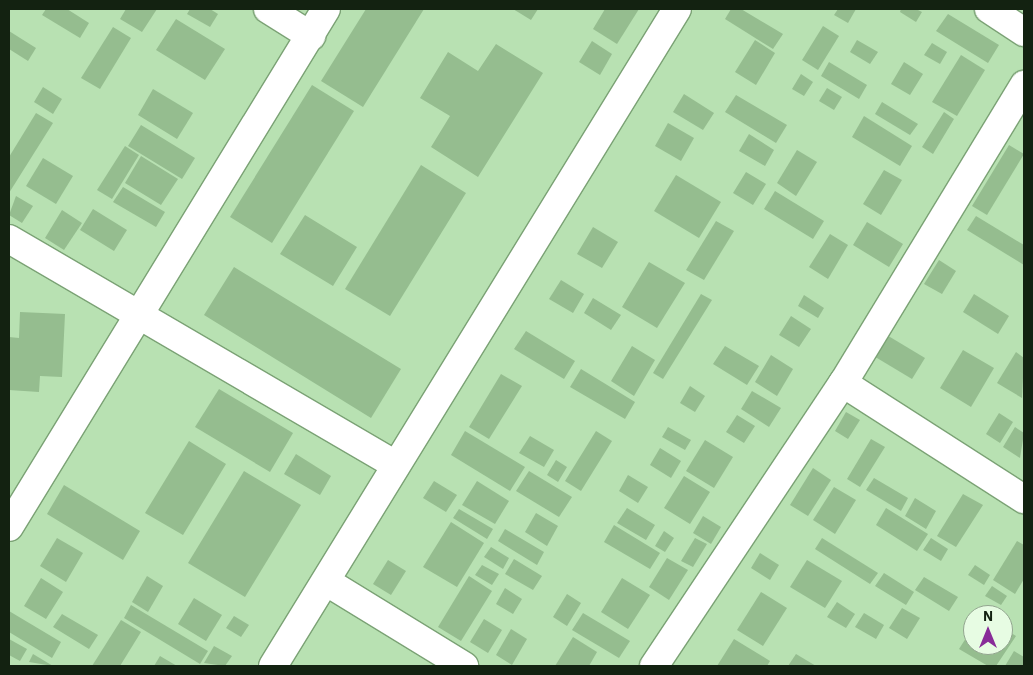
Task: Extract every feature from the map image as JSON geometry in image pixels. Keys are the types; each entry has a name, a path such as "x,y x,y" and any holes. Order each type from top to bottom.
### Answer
{"street":[{"path":"268,9 310,36"},
{"path":"9,527 326,9"},
{"path":"273,666 327,582 396,465 677,9"},
{"path":"989,9 1024,32"},
{"path":"654,666 843,383 1024,85"},
{"path":"9,239 139,313 396,465"},
{"path":"843,383 1024,499"},
{"path":"327,582 464,666"}],"building":[{"path":"46,9 67,9 89,23 80,38 42,15"},
{"path":"126,9 157,9 142,32 120,19"},
{"path":"190,9 210,9 218,14 210,27 187,14"},
{"path":"366,9 424,9 363,107 321,81"},
{"path":"513,9 538,9 531,20"},
{"path":"605,9 639,9 617,44 593,29"},
{"path":"731,9 741,9 783,34 773,49 725,19"},
{"path":"838,9 856,9 848,23 834,15"},
{"path":"901,9 916,9 922,12 916,22 900,12"},
{"path":"948,14 999,45 988,63 936,31"},
{"path":"176,19 225,49 205,80 156,50"},
{"path":"823,26 839,36 818,70 802,60"},
{"path":"113,27 131,38 100,89 81,78"},
{"path":"9,31 36,48 28,61 9,49"},
{"path":"755,40 775,53 756,85 735,72"},
{"path":"857,40 878,52 870,64 850,52"},
{"path":"592,41 612,54 600,75 579,62"},
{"path":"932,43 947,52 940,64 924,55"},
{"path":"496,44 543,73 478,177 431,147 450,116 420,98 448,52 478,71"},
{"path":"961,55 985,70 957,116 932,102"},
{"path":"829,62 867,85 859,99 821,76"},
{"path":"904,62 923,74 910,95 891,84"},
{"path":"801,74 813,82 804,96 792,89"},
{"path":"312,85 354,111 272,243 230,217"},
{"path":"43,87 62,99 53,114 34,102"},
{"path":"827,88 842,97 834,110 819,101"},
{"path":"153,89 193,113 177,139 138,115"},
{"path":"684,94 714,113 703,130 673,112"},
{"path":"736,95 787,125 776,143 725,112"},
{"path":"882,102 918,124 910,135 875,114"},
{"path":"944,112 954,119 933,154 922,147"},
{"path":"36,113 53,123 9,193 9,157"},
{"path":"864,116 912,146 900,166 852,137"},
{"path":"668,123 694,138 681,161 655,146"},
{"path":"141,125 195,158 182,179 128,146"},
{"path":"749,134 774,150 765,166 739,151"},
{"path":"1009,145 1024,154 987,215 972,206"},
{"path":"125,146 139,155 112,199 97,190"},
{"path":"797,150 817,162 796,196 777,183"},
{"path":"141,156 178,179 161,205 125,183"},
{"path":"43,158 73,176 56,204 26,186"},
{"path":"421,165 466,193 390,316 345,289"},
{"path":"884,170 902,180 881,215 863,204"},
{"path":"746,172 766,184 753,205 733,193"},
{"path":"676,175 721,202 699,238 654,211"},
{"path":"123,187 165,212 156,227 113,202"},
{"path":"775,191 824,221 813,239 764,209"},
{"path":"16,196 33,206 22,223 9,215"},
{"path":"93,209 127,230 114,251 80,230"},
{"path":"62,210 82,223 64,250 45,238"},
{"path":"305,215 357,247 333,286 280,254"},
{"path":"976,216 1024,245 1024,265 967,230"},
{"path":"716,221 734,231 704,280 686,270"},
{"path":"867,222 903,244 889,267 853,245"},
{"path":"593,227 618,242 602,268 577,254"},
{"path":"830,234 848,245 828,279 809,267"},
{"path":"939,260 956,271 942,294 924,284"},
{"path":"649,262 685,283 657,328 622,307"},
{"path":"234,267 401,369 371,418 204,315"},
{"path":"561,280 584,294 573,313 549,299"},
{"path":"701,294 712,300 663,379 653,373"},
{"path":"974,294 1009,316 998,334 963,312"},
{"path":"804,295 824,308 818,318 798,306"},
{"path":"593,298 621,315 611,330 584,313"},
{"path":"20,312 65,314 62,377 40,376 39,392 9,390 9,337 19,338"},
{"path":"791,316 811,329 799,347 779,335"},
{"path":"526,331 575,361 564,379 514,349"},
{"path":"885,334 925,358 912,379 872,355"},
{"path":"632,346 655,360 634,396 611,381"},
{"path":"725,346 759,366 747,385 713,364"},
{"path":"963,350 994,368 971,407 940,388"},
{"path":"1016,352 1024,358 1022,398 997,383"},
{"path":"771,355 793,369 777,396 755,382"},
{"path":"581,369 635,402 625,419 570,387"},
{"path":"501,374 522,386 489,439 469,427"},
{"path":"690,386 705,396 695,412 680,403"},
{"path":"219,389 293,433 270,472 195,427"},
{"path":"752,391 781,408 769,427 741,409"},
{"path":"846,412 860,420 848,439 835,431"},
{"path":"999,413 1013,422 1000,443 986,434"},
{"path":"737,415 755,426 744,443 726,432"},
{"path":"668,427 691,440 685,450 662,437"},
{"path":"1015,427 1024,433 1020,458 1003,447"},
{"path":"465,431 525,467 510,491 451,455"},
{"path":"596,431 612,441 581,491 565,481"},
{"path":"530,436 554,450 544,467 519,453"},
{"path":"871,439 885,447 860,487 847,479"},
{"path":"705,440 733,457 714,488 686,471"},
{"path":"189,441 226,464 183,535 145,513"},
{"path":"660,448 681,461 671,478 650,465"},
{"path":"296,454 331,476 320,495 284,474"},
{"path":"556,460 567,467 558,482 547,475"},
{"path":"813,468 831,480 808,516 790,505"},
{"path":"244,471 301,505 245,597 188,563"},
{"path":"529,471 572,497 559,517 516,491"},
{"path":"628,475 648,487 638,503 619,491"},
{"path":"684,476 710,492 690,524 664,508"},
{"path":"874,478 908,498 901,511 866,490"},
{"path":"434,481 457,495 446,512 423,498"},
{"path":"477,481 509,501 495,524 462,505"},
{"path":"64,485 140,531 123,560 47,514"},
{"path":"834,487 856,500 835,534 813,520"},
{"path":"963,494 983,505 956,547 937,536"},
{"path":"915,498 936,511 926,529 905,516"},
{"path":"627,508 655,525 646,540 617,523"},
{"path":"886,508 928,534 917,551 876,525"},
{"path":"459,509 493,529 487,539 453,518"},
{"path":"536,513 558,526 547,546 525,532"},
{"path":"703,516 721,527 711,544 693,533"},
{"path":"451,522 484,543 457,587 423,567"},
{"path":"614,525 660,553 650,569 604,542"},
{"path":"505,529 544,552 537,565 498,541"},
{"path":"664,531 674,538 665,552 655,546"},
{"path":"57,538 83,553 66,582 40,566"},
{"path":"695,538 707,544 693,567 681,561"},
{"path":"822,538 878,573 870,584 815,549"},
{"path":"931,538 948,549 941,561 923,550"},
{"path":"1017,541 1024,545 1024,579 1015,594 993,580"},
{"path":"491,547 509,558 503,569 484,557"},
{"path":"760,553 779,565 770,580 751,568"},
{"path":"667,558 688,570 669,600 649,587"},
{"path":"514,559 542,576 533,590 505,574"},
{"path":"388,560 406,571 391,595 373,584"},
{"path":"807,560 842,581 825,608 790,587"},
{"path":"482,565 499,574 492,585 475,575"},
{"path":"975,565 990,575 984,585 968,575"},
{"path":"884,573 914,592 906,605 875,586"},
{"path":"147,576 163,586 148,612 132,602"},
{"path":"469,576 492,591 461,641 438,627"},
{"path":"924,577 958,597 949,611 915,590"},
{"path":"41,578 63,592 46,619 24,606"},
{"path":"622,578 650,595 628,629 601,612"},
{"path":"992,586 1007,596 1001,605 985,596"},
{"path":"505,588 522,599 513,614 496,604"},
{"path":"761,592 787,608 763,646 737,630"},
{"path":"567,594 581,603 567,626 553,617"},
{"path":"194,598 222,615 206,641 178,624"},
{"path":"837,602 855,614 846,628 827,617"},
{"path":"131,605 208,651 200,664 124,618"},
{"path":"902,608 920,618 907,639 889,628"},
{"path":"9,611 61,642 52,658 9,632"},
{"path":"583,613 630,641 619,658 572,630"},
{"path":"864,613 884,625 876,639 855,627"},
{"path":"62,614 98,635 89,649 53,627"},
{"path":"234,616 249,625 241,637 226,628"},
{"path":"484,619 502,630 488,653 470,642"},
{"path":"121,620 141,632 120,666 92,666"},
{"path":"511,629 527,639 512,665 496,655"},
{"path":"573,637 597,652 589,666 555,666"},
{"path":"9,639 27,649 20,661 9,655"},
{"path":"734,639 770,661 767,666 717,666"},
{"path":"963,643 963,651 959,649"},
{"path":"214,646 232,656 225,666 204,663"},
{"path":"1014,651 1024,657 1024,666 1005,666"},
{"path":"33,654 53,666 29,662"},
{"path":"796,654 816,666 788,666"},
{"path":"969,655 1003,655 996,666 988,666"},
{"path":"160,656 177,666 154,666"}]}
